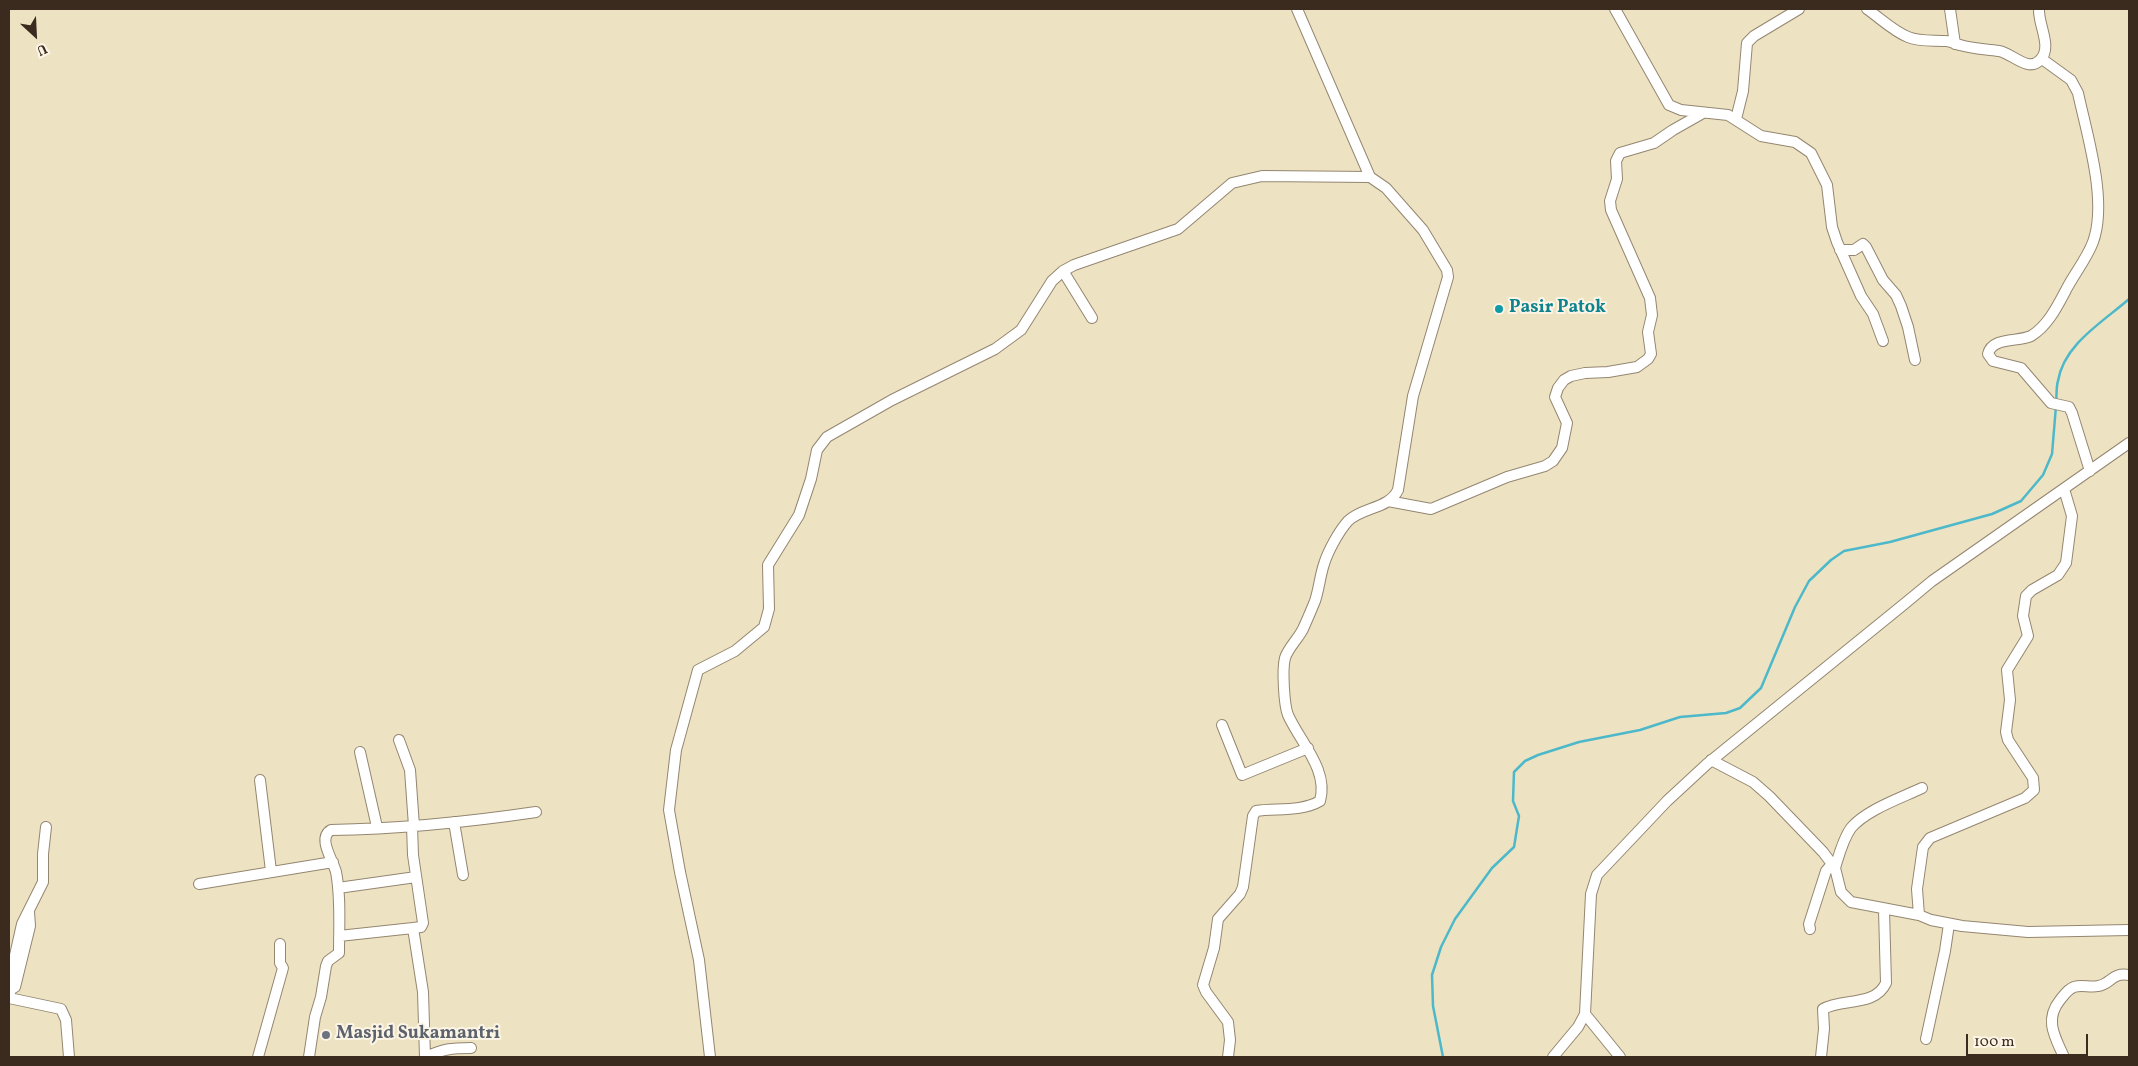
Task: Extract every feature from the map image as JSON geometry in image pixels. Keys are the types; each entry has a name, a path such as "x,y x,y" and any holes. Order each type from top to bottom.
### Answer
{"street":[{"path":"1228,1057 1230,1040 1228,1022 1206,992 1204,985 1214,948 1218,919 1240,894 1243,887 1253,816 1256,811 1314,805 1320,802 1322,793 1321,778 1308,748 1288,714 1285,678 1286,658 1299,636 1315,600 1324,563 1347,522 1353,517 1388,501 1395,496 1398,490 1414,396 1448,276 1447,270 1423,230 1386,188 1370,177 1297,9"},
{"path":"1615,9 1669,105 1681,110 1721,114 1736,118 1761,136 1795,142 1810,153 1827,186 1832,227 1840,250 1861,296 1873,314 1883,341"},
{"path":"1736,118 1743,91 1747,43 1754,36 1799,9"},
{"path":"1867,9 1898,32 1910,38 1948,41 1955,44 2005,52 2026,64 2035,64 2042,59 2046,47 2039,21 2039,9"},
{"path":"1950,9 1955,44"},
{"path":"2042,59 2071,80 2078,93 2099,198 2098,220 2093,243 2057,306 2041,329 2029,337 1994,345 1989,349 1988,354 1993,361 2021,368 2051,403 2069,407 2090,471"},
{"path":"1388,501 1398,501 1431,508 1507,477 1545,466 1553,461 1562,448 1567,423 1555,397 1558,388 1564,380 1571,376 1585,373 1608,372 1637,367 1648,360 1650,354 1648,332 1652,315 1651,301 1611,210 1610,201 1617,179 1616,161 1624,150 1654,144 1703,112"},
{"path":"710,1057 699,960 669,810 676,750 694,691 698,670 735,651 764,627 769,609 768,565 799,515 811,479 817,450 827,437 892,400 995,349 1021,330 1052,282 1063,271 1074,265 1178,229 1232,183 1262,176 1370,177"},
{"path":"1840,250 1854,250 1864,245 1883,280 1896,295 1901,306 1908,326 1915,360"},
{"path":"1063,271 1092,318"},
{"path":"1553,1057 1578,1027 1585,1014 1591,894 1597,875 1667,801 1711,760 1932,581 2129,444"},
{"path":"1919,915 1917,889 1923,847 1926,842 1930,838 2025,798 2034,790 2033,778 2006,736 2010,700 2007,670 2028,636 2023,614 2027,593 2058,575 2066,563 2072,516 2064,490"},
{"path":"1222,725 1242,775 1308,748"},
{"path":"339,936 421,927 423,923 416,877 409,764 403,755 399,740"},
{"path":"360,752 377,827"},
{"path":"1711,760 1753,782 1823,852 1833,866 1841,892 1847,901 1884,910 1919,915 1949,924 2028,932 2129,930"},
{"path":"260,780 272,871"},
{"path":"1810,929 1809,924 1826,871 1833,866 1847,835 1856,824 1868,815 1922,788"},
{"path":"309,1057 326,966 328,961 339,952 338,888 333,862 327,850 326,832 330,830 413,826 536,812"},
{"path":"454,822 463,875"},
{"path":"46,827 43,854 43,882 22,924 9,982 11,989 9,998 56,1007 64,1012 69,1057"},
{"path":"199,884 333,862"},
{"path":"338,888 416,877"},
{"path":"1820,1057 1824,1029 1823,1010 1871,997 1883,990 1886,983 1884,910"},
{"path":"1926,1039 1949,924"},
{"path":"413,928 423,992 425,1057 440,1050 454,1047 471,1048"},
{"path":"258,1057 283,968 280,963 280,944"},
{"path":"2064,1057 2053,1033 2051,1020 2053,1009 2064,994 2074,987 2095,987 2106,983 2118,974 2129,975"},
{"path":"1585,1014 1620,1057"}],"waterway":[{"path":"2056,401 2057,383 2068,356 2086,335 2129,299"},
{"path":"1443,1057 1433,1006 1432,975 1441,947 1455,919 1492,868 1514,847 1519,816 1513,801 1514,772 1525,761 1579,742 1640,730 1680,717 1726,713 1740,708 1761,688 1795,607 1809,581 1831,560 1844,551 1890,542 1992,514 2021,501 2043,475 2052,454 2056,406"}],"place":[{"name":"Pasir Patok","path":"1499,309"},
{"name":"Masjid Sukamantri","path":"326,1035"}]}
